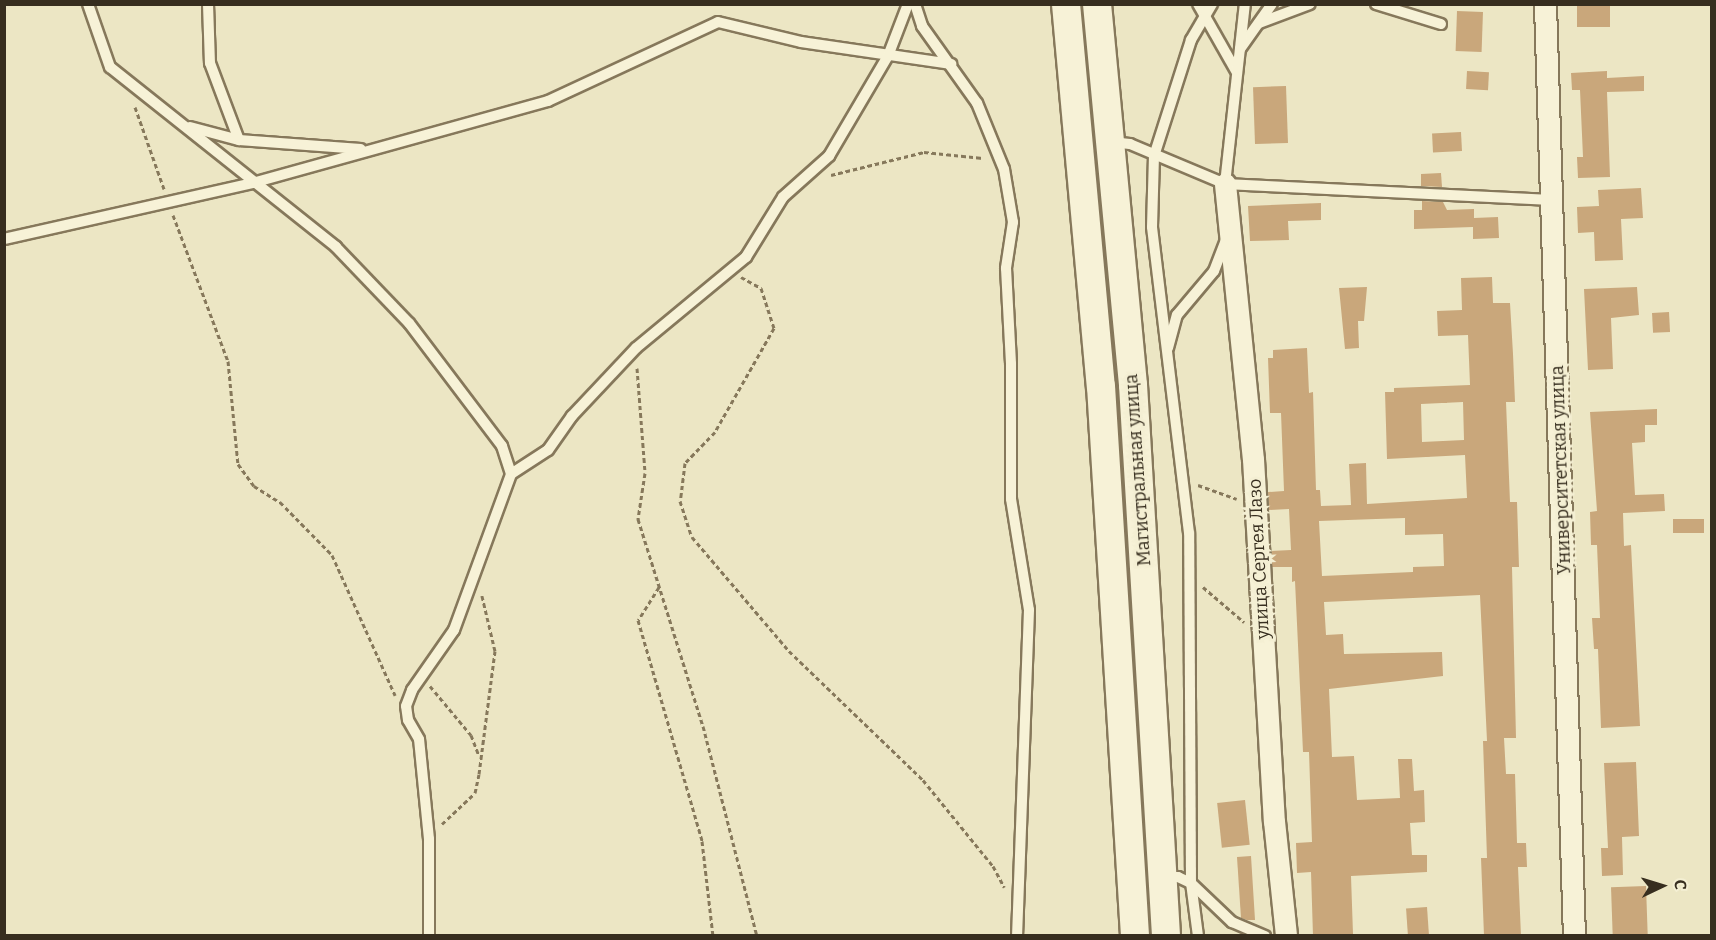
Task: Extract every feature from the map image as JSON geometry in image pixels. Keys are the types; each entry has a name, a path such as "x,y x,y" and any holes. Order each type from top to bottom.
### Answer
{"main road":[{"name":"Магистральная улица","path":"1066,4 1101,387 1135,936"},
{"name":"Магистральная улица","path":"1097,4 1133,385 1166,936"}],"street":[{"name":"Университетская улица","path":"1545,4 1574,936"},
{"name":"улица Сергея Лазо","path":"1225,184 1256,504 1274,821 1286,936"}],"lane":[{"path":"88,4 110,68 336,248 409,323 502,446 511,474"},
{"path":"208,4 210,63 239,140"},
{"path":"429,936 429,839 419,739 408,720 406,706 422,676 454,630 511,474 548,450 572,416 636,348 746,256 783,197 829,156 888,56 908,4"},
{"path":"915,4 922,26 977,103 1000,160 1013,222 1006,268 1011,364 1011,499 1029,610 1017,936"},
{"path":"1198,4 1236,72"},
{"path":"1198,936 1191,883 1190,575 1152,227 1154,156 1191,40 1212,4"},
{"path":"1225,184 1245,4"},
{"path":"1238,52 1272,4"},
{"path":"1259,23 1310,4"},
{"path":"1376,4 1441,24"},
{"path":"4,239 256,182 548,101 718,22 801,42 951,64"},
{"path":"185,126 239,140 320,149 373,150"},
{"path":"1110,142 1130,144 1225,184 1552,200"},
{"path":"1166,357 1177,315 1214,271 1230,230"},
{"path":"1163,877 1178,877 1191,883 1232,922 1265,936"}],"path":[{"path":"126,80 168,202 228,361 238,465 254,486 280,502 332,555 396,699 406,706"},
{"path":"824,178 924,152 1000,160"},
{"path":"729,271 761,288 774,328 715,432 685,463 680,501 692,537 789,651 923,780 993,866 1017,912"},
{"path":"636,348 645,473 638,519 703,726 757,936"},
{"path":"1181,476 1215,493 1256,504"},
{"path":"429,839 475,792 495,651 478,566"},
{"path":"1190,575 1264,638"},
{"path":"659,586 638,620 702,841 713,936"},
{"path":"422,676 471,735 480,760"}],"building":[{"path":"1577,4 1610,4 1610,27 1577,27"},
{"path":"1457,11 1483,12 1482,52 1456,51"},
{"path":"1467,71 1489,72 1488,90 1466,89"},
{"path":"1607,71 1607,78 1644,76 1644,91 1607,92 1610,177 1578,178 1577,157 1583,157 1580,90 1572,90 1571,73"},
{"path":"1286,86 1288,143 1255,144 1253,87"},
{"path":"1461,132 1462,151 1433,152 1432,134"},
{"path":"1441,173 1442,187 1421,186 1421,174"},
{"path":"1641,188 1643,218 1621,219 1623,260 1595,261 1594,232 1578,233 1577,207 1599,206 1598,190"},
{"path":"1422,201 1443,202 1447,210 1474,209 1474,218 1498,217 1499,238 1473,239 1473,227 1414,229 1414,210 1422,210"},
{"path":"1321,203 1321,220 1288,221 1289,240 1250,241 1248,206"},
{"path":"1492,277 1493,303 1510,303 1515,402 1506,402 1510,502 1517,502 1519,567 1512,567 1516,738 1504,738 1506,774 1515,774 1517,843 1526,843 1527,867 1518,867 1521,936 1484,936 1481,858 1487,858 1483,741 1487,741 1480,595 1324,602 1326,635 1343,634 1344,654 1442,652 1443,676 1329,689 1332,757 1354,756 1357,800 1400,798 1398,759 1412,759 1414,791 1424,790 1425,822 1410,823 1412,855 1427,855 1427,872 1351,876 1353,934 1313,936 1311,872 1297,873 1296,843 1312,842 1309,752 1303,752 1295,581 1292,582 1292,567 1272,567 1271,551 1291,550 1289,509 1269,510 1268,492 1284,491 1281,413 1270,413 1268,358 1273,358 1273,350 1307,348 1309,393 1313,392 1316,490 1320,490 1321,506 1351,505 1349,464 1366,463 1367,504 1467,498 1465,455 1387,459 1385,392 1394,392 1394,388 1470,385 1468,335 1438,336 1437,311 1462,310 1461,278","holes":["1463,402 1464,440 1422,442 1421,404","1405,518 1405,535 1443,534 1444,566 1413,567 1413,572 1322,576 1319,521"]},
{"path":"1367,287 1364,321 1358,321 1359,348 1345,349 1339,288"},
{"path":"1637,287 1639,315 1611,318 1613,369 1588,370 1584,289"},
{"path":"1669,312 1670,332 1653,333 1652,313"},
{"path":"1657,409 1657,425 1645,425 1645,442 1632,443 1635,495 1664,494 1665,511 1623,513 1624,546 1631,545 1640,726 1601,728 1598,649 1594,649 1592,618 1600,618 1597,545 1591,545 1590,512 1597,511 1590,412"},
{"path":"1673,519 1704,519 1704,533 1673,533"},
{"path":"1636,762 1639,836 1622,837 1623,875 1602,876 1601,848 1608,848 1604,763"},
{"path":"1245,800 1250,845 1222,848 1217,803"},
{"path":"1251,856 1255,920 1247,920 1241,918 1237,857"},
{"path":"1646,886 1648,936 1613,936 1611,887"},
{"path":"1427,907 1429,936 1408,936 1406,908"}]}
